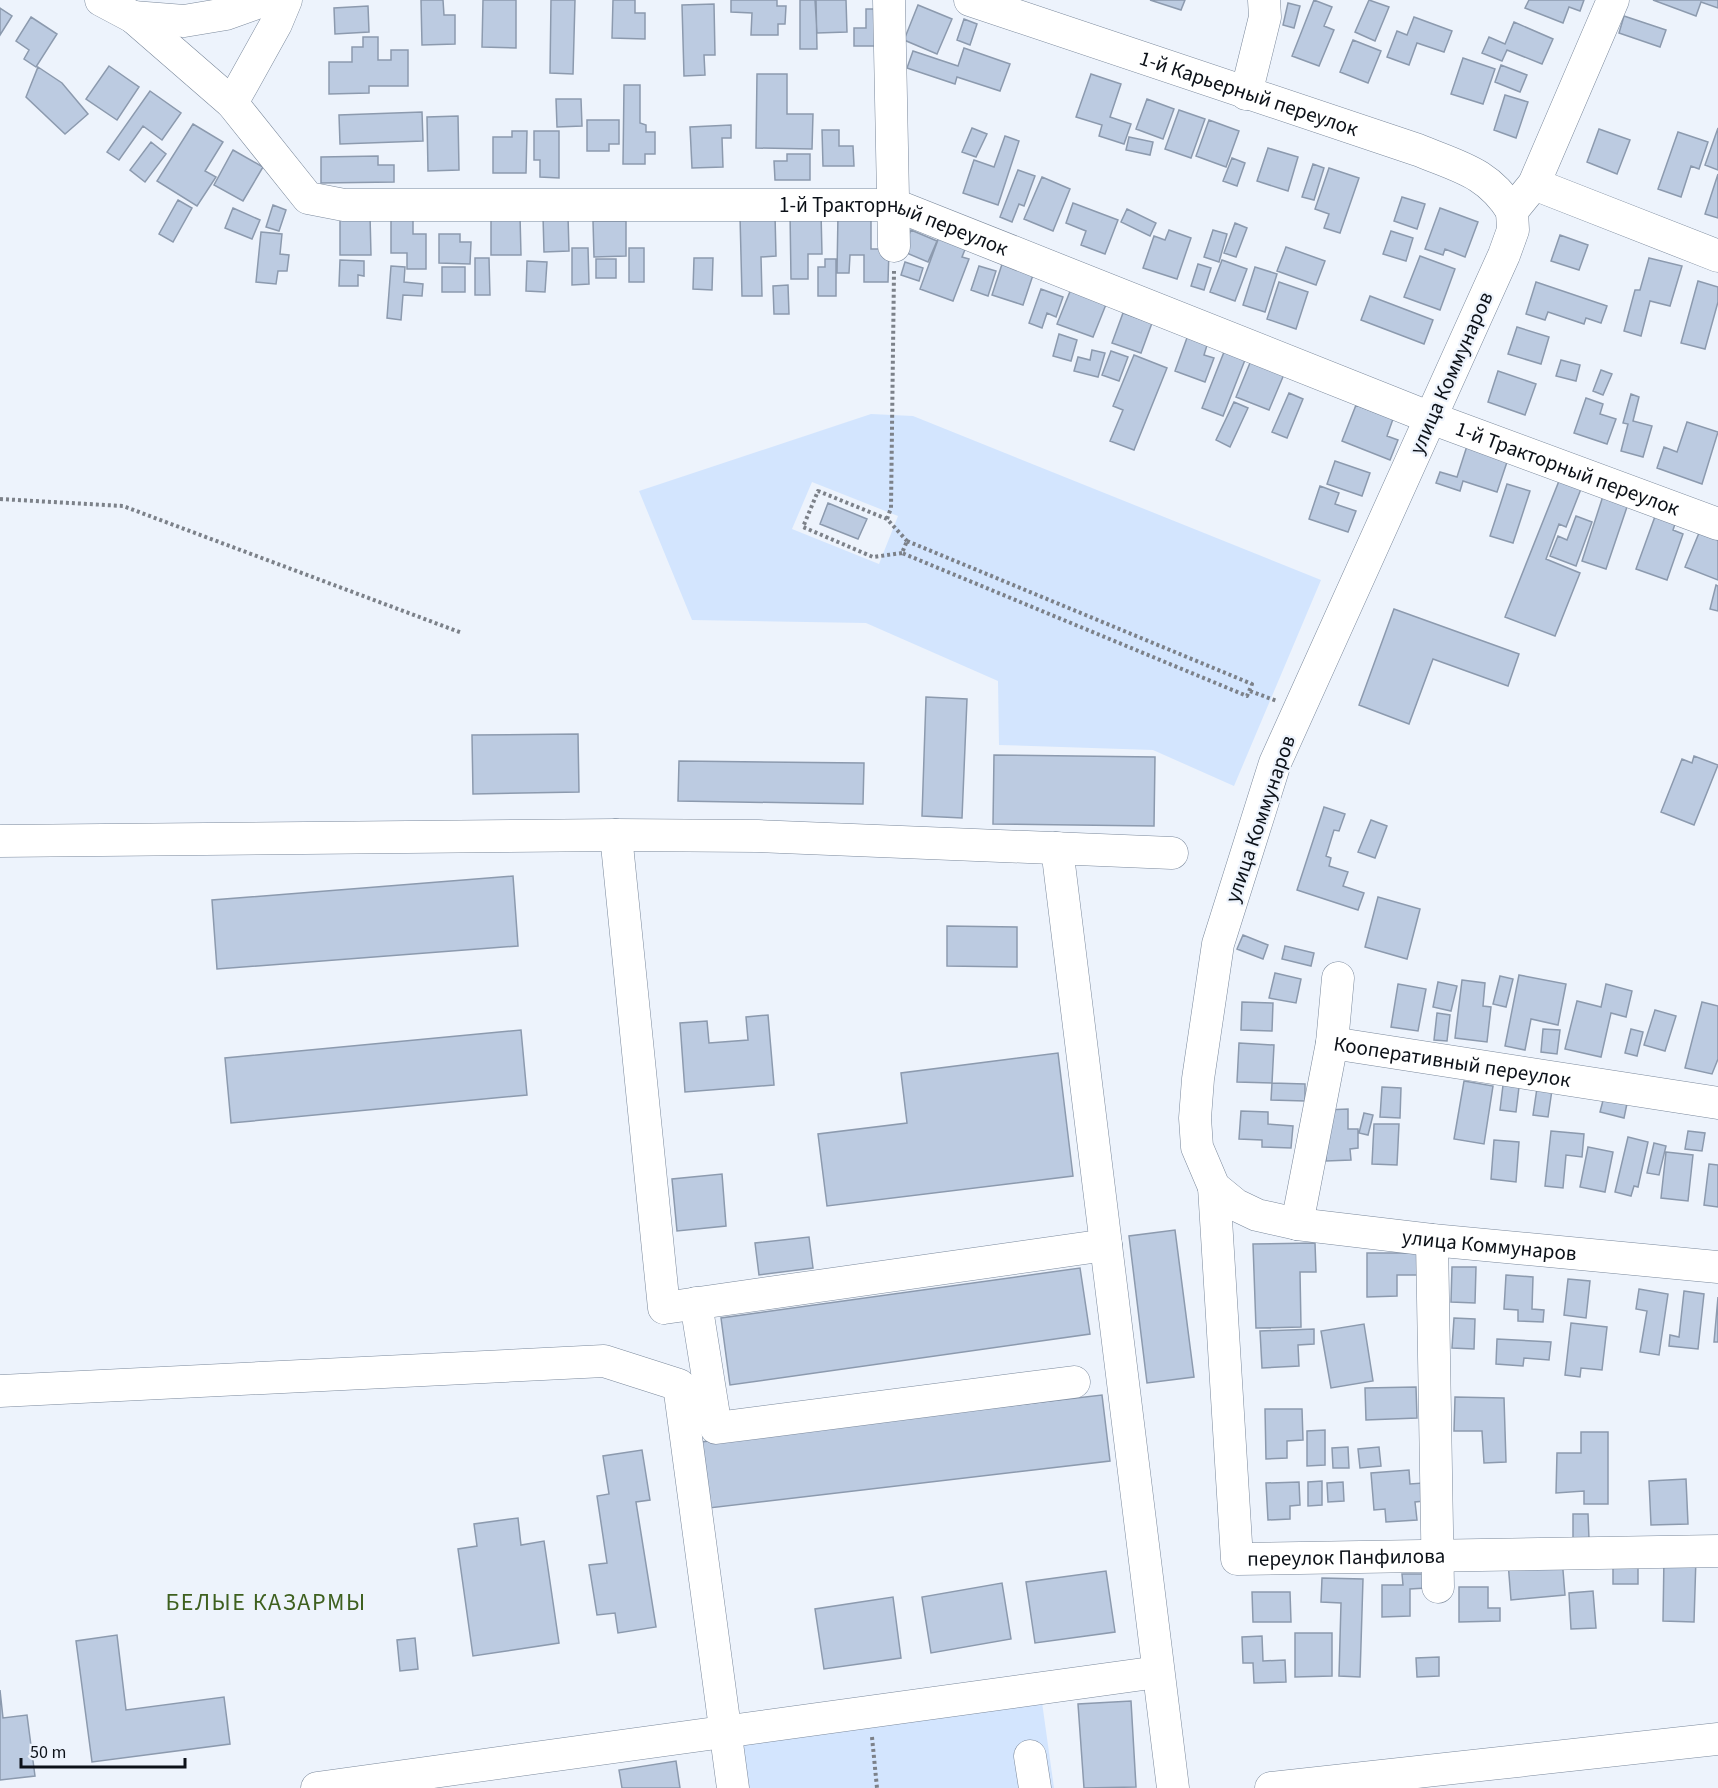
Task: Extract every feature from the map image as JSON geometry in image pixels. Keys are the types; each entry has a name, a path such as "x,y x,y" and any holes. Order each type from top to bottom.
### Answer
{"street":[{"name":"1-й Тракторный переулок","path":"101,0 133,17 232,103 308,198 344,205 895,205 1431,418 1718,524"},
{"path":"133,17 184,21 226,14 265,0"},
{"path":"232,103 276,24 286,0"},
{"path":"889,0 895,205 894,246"},
{"name":"1-й Карьерный переулок","path":"970,0 1418,150 1484,178 1501,192 1512,211"},
{"path":"1512,211 1534,184 1613,0"},
{"path":"1246,94 1269,6"},
{"path":"1534,184 1718,256"},
{"name":"улица Коммунаров","path":"1512,211 1513,230 1504,255 1275,763 1218,944 1195,1118 1197,1147 1214,1187 1236,1205 1257,1215 1297,1224 1432,1240 1718,1268"},
{"path":"0,841 616,835 758,836 1172,852"},
{"path":"616,835 664,1308 1106,1245"},
{"path":"1057,848 1173,1788"},
{"path":"1332,1043 1338,978"},
{"name":"Кооперативный переулок","path":"1297,1224 1332,1043 1718,1103"},
{"name":"переулок Панфилова","path":"1214,1187 1237,1559 1718,1551"},
{"path":"1432,1240 1438,1587"},
{"path":"696,1303 716,1428 1074,1382"},
{"path":"0,1391 604,1361 679,1385 733,1788"},
{"path":"317,1788 371,1784 1158,1672"},
{"path":"1271,1788 1471,1777 1718,1739"},
{"path":"1030,1756 1035,1788"}],"path":[{"path":"887,519 891,508 894,246"},
{"path":"818,491 887,519 907,541 1252,684 1250,691 1247,696 902,553 873,556 803,527 818,491"},
{"path":"0,499 123,506 462,633"},
{"path":"902,553 907,541"},
{"path":"1250,691 1268,698"},
{"path":"870,1713 877,1788"}],"shaded area":[{"path":"871,414 913,416 1321,580 1234,786 1153,750 999,745 998,681 866,623 692,620 639,491","holes":["812,482 898,516 879,564 792,529"]},
{"path":"1040,1688 1054,1788 733,1788 726,1733"}],"building":[{"path":"421,0 443,0 444,15 455,15 455,44 422,45"},
{"path":"483,0 516,0 516,48 482,47"},
{"path":"551,0 575,0 573,74 550,73"},
{"path":"613,0 635,0 635,13 645,13 645,39 612,38"},
{"path":"731,0 777,0 777,6 786,6 785,24 778,24 778,35 751,35 752,13 731,12"},
{"path":"800,0 816,0 817,49 800,49"},
{"path":"815,0 846,0 847,32 817,33"},
{"path":"1150,0 1185,0 1181,10"},
{"path":"1314,0 1332,7 1324,26 1334,30 1319,66 1292,56"},
{"path":"1369,0 1389,7 1375,41 1355,32"},
{"path":"1529,0 1584,0 1580,11 1569,7 1563,23 1525,8"},
{"path":"1653,0 1718,0 1718,8 1701,2 1696,16"},
{"path":"1288,3 1300,6 1294,28 1283,25"},
{"path":"714,4 715,55 704,55 705,75 684,76 682,5"},
{"path":"918,5 952,19 937,54 904,40"},
{"path":"368,6 369,32 335,34 334,8"},
{"path":"0,8 12,16 0,35"},
{"path":"866,9 878,9 878,46 854,46 854,28 866,28"},
{"path":"1624,16 1666,30 1660,47 1619,33"},
{"path":"31,17 57,34 36,67 24,59 29,50 16,41"},
{"path":"1414,17 1452,31 1444,52 1417,43 1409,65 1387,57 1397,31 1407,35"},
{"path":"964,19 977,24 970,45 957,40"},
{"path":"1514,22 1553,39 1542,64 1507,50 1502,61 1482,53 1489,37 1505,44"},
{"path":"363,37 378,37 378,60 391,60 391,50 408,50 408,86 369,86 369,93 329,94 329,62 352,62 352,47 363,47"},
{"path":"1353,40 1381,51 1368,83 1340,72"},
{"path":"964,48 1010,64 1000,91 957,77 955,84 907,68 913,51 958,66"},
{"path":"1463,58 1495,69 1483,104 1451,94"},
{"path":"1501,65 1527,75 1520,92 1495,82"},
{"path":"109,66 139,87 117,120 86,99"},
{"path":"38,67 62,83 88,114 65,134 26,97"},
{"path":"757,74 787,74 787,114 813,114 812,149 756,148"},
{"path":"1091,74 1121,84 1110,117 1131,124 1124,144 1099,136 1102,125 1076,117"},
{"path":"624,85 640,85 640,123 646,125 646,132 655,132 655,154 645,154 645,164 623,164"},
{"path":"150,91 181,113 162,140 143,126 119,160 107,152"},
{"path":"1505,95 1528,102 1516,138 1494,130"},
{"path":"556,99 581,99 582,126 557,127"},
{"path":"1147,99 1174,109 1163,139 1136,129"},
{"path":"1179,110 1205,119 1191,158 1165,149"},
{"path":"422,112 423,141 340,144 339,115"},
{"path":"458,116 459,170 428,171 427,117"},
{"path":"587,120 619,120 619,144 609,144 609,151 587,151"},
{"path":"1209,120 1239,131 1226,167 1196,156"},
{"path":"193,124 223,142 205,171 216,177 197,206 157,181"},
{"path":"731,125 731,138 722,138 723,167 692,168 690,127"},
{"path":"972,128 987,134 976,157 962,152"},
{"path":"1718,128 1718,170 1705,165"},
{"path":"1599,129 1630,140 1617,174 1587,162"},
{"path":"822,130 839,130 839,146 853,146 854,166 823,166"},
{"path":"512,131 527,131 526,173 493,173 493,137 512,137"},
{"path":"534,131 559,131 559,178 540,177 540,160 534,160"},
{"path":"1678,132 1708,142 1699,169 1691,166 1681,197 1658,189"},
{"path":"1005,136 1019,141 998,205 963,193 974,160 994,167"},
{"path":"1129,137 1153,142 1150,155 1126,150"},
{"path":"151,142 166,154 145,182 130,170"},
{"path":"1268,148 1298,157 1288,191 1257,181"},
{"path":"233,150 263,167 243,201 214,185"},
{"path":"787,154 810,154 810,180 775,180 774,161 787,161"},
{"path":"378,156 378,165 394,165 394,182 321,183 321,157"},
{"path":"1232,158 1245,163 1237,186 1223,181"},
{"path":"1313,164 1324,168 1314,200 1302,197"},
{"path":"1329,168 1359,178 1340,233 1324,228 1329,214 1315,209"},
{"path":"1018,170 1035,176 1024,206 1019,204 1012,222 1000,217"},
{"path":"1718,174 1718,218 1705,214"},
{"path":"1042,177 1070,189 1053,231 1024,219"},
{"path":"1402,197 1425,204 1417,229 1394,221"},
{"path":"178,200 192,208 173,242 159,234"},
{"path":"1073,203 1118,220 1105,254 1081,245 1086,231 1066,223"},
{"path":"273,205 286,210 279,231 266,227"},
{"path":"233,208 260,220 252,239 225,228"},
{"path":"1440,208 1478,222 1465,257 1445,249 1443,255 1425,249"},
{"path":"1127,209 1156,223 1150,236 1121,222"},
{"path":"790,212 821,212 822,254 808,254 808,279 791,279"},
{"path":"838,214 871,214 871,249 889,249 888,282 864,282 864,255 850,255 849,273 837,273"},
{"path":"370,215 371,255 340,255 340,216"},
{"path":"391,215 413,215 413,234 426,234 426,269 407,269 407,253 391,253"},
{"path":"775,215 776,256 761,257 762,296 742,296 740,216"},
{"path":"491,216 520,216 521,255 491,255"},
{"path":"543,216 568,216 569,251 544,252"},
{"path":"593,221 626,221 626,256 594,257"},
{"path":"1235,223 1247,228 1236,257 1224,253"},
{"path":"911,230 937,241 928,262 902,251"},
{"path":"1169,230 1191,238 1177,279 1143,268 1154,236 1165,240"},
{"path":"1213,230 1227,234 1219,262 1204,257"},
{"path":"1391,231 1413,238 1406,261 1383,254"},
{"path":"261,232 282,234 280,254 289,255 287,271 278,271 276,284 256,282"},
{"path":"439,234 460,234 460,242 471,242 470,264 439,263"},
{"path":"1560,235 1588,245 1579,270 1551,261"},
{"path":"939,237 966,247 962,257 969,259 953,301 920,289"},
{"path":"1286,247 1325,261 1316,285 1277,271"},
{"path":"572,248 588,248 589,284 572,285"},
{"path":"629,248 644,248 644,282 629,282"},
{"path":"1420,256 1455,269 1440,310 1404,297"},
{"path":"475,258 489,258 490,295 475,295"},
{"path":"694,258 713,258 712,290 693,289"},
{"path":"1004,258 1035,269 1023,305 992,295"},
{"path":"1649,258 1682,266 1670,306 1650,301 1641,336 1624,331 1635,290 1640,290"},
{"path":"596,259 616,259 616,278 596,278"},
{"path":"825,259 836,259 836,296 818,296 818,267 825,267"},
{"path":"340,260 364,261 364,276 358,275 358,286 339,286"},
{"path":"1222,260 1247,269 1235,301 1210,292"},
{"path":"527,261 547,262 545,292 526,291"},
{"path":"905,262 923,268 919,281 901,275"},
{"path":"1198,264 1211,268 1204,290 1191,286"},
{"path":"391,266 405,267 404,282 423,284 422,296 403,295 401,320 387,318"},
{"path":"979,266 996,271 988,296 971,290"},
{"path":"442,267 465,267 465,292 442,292"},
{"path":"1255,267 1277,274 1265,312 1243,305"},
{"path":"1698,281 1718,287 1718,302 1705,349 1681,343"},
{"path":"1279,282 1308,292 1296,329 1267,319"},
{"path":"1536,282 1607,306 1601,323 1586,318 1584,324 1548,312 1545,320 1526,314"},
{"path":"788,285 789,314 774,314 773,286"},
{"path":"1041,289 1063,297 1056,317 1047,313 1042,328 1029,323"},
{"path":"1071,289 1107,302 1093,337 1057,324"},
{"path":"1370,296 1433,320 1424,344 1361,320"},
{"path":"1123,313 1152,323 1141,353 1112,343"},
{"path":"1517,327 1549,337 1541,364 1508,354"},
{"path":"1059,334 1077,340 1071,361 1053,356"},
{"path":"1188,335 1208,342 1204,355 1214,358 1205,382 1175,371"},
{"path":"1092,350 1105,353 1098,377 1074,371 1078,357 1090,360"},
{"path":"1111,351 1128,357 1119,381 1102,375"},
{"path":"1224,352 1245,360 1223,416 1202,408"},
{"path":"1134,355 1167,368 1134,450 1110,441 1123,410 1113,406"},
{"path":"1252,358 1285,372 1269,410 1236,397"},
{"path":"1561,360 1580,365 1576,381 1556,376"},
{"path":"1601,370 1612,374 1603,395 1593,391"},
{"path":"1498,371 1536,384 1525,415 1488,402"},
{"path":"1289,393 1303,399 1287,438 1272,432"},
{"path":"1631,394 1639,397 1633,421 1652,426 1643,457 1621,451 1628,424 1623,423"},
{"path":"1586,398 1603,404 1600,414 1616,419 1607,444 1574,433"},
{"path":"1234,402 1248,408 1230,447 1216,440"},
{"path":"1356,405 1393,419 1387,436 1398,440 1390,460 1342,441"},
{"path":"1687,422 1718,432 1702,484 1657,468 1664,447 1677,452"},
{"path":"1467,446 1508,459 1497,492 1463,481 1460,491 1436,483 1440,472 1457,477"},
{"path":"1335,461 1370,473 1362,496 1327,484"},
{"path":"1559,481 1581,489 1566,527 1559,524 1546,559 1580,573 1555,636 1505,617"},
{"path":"1507,484 1530,491 1513,543 1490,536"},
{"path":"1320,486 1339,493 1335,504 1356,511 1348,532 1309,519"},
{"path":"1603,496 1628,504 1606,569 1582,561"},
{"path":"828,503 867,519 858,539 820,524"},
{"path":"1657,511 1677,518 1673,530 1683,534 1667,580 1636,569"},
{"path":"1576,516 1592,522 1576,566 1550,556 1558,536 1567,540"},
{"path":"1699,533 1718,540 1718,580 1685,567"},
{"path":"1716,585 1718,586 1718,611 1710,609"},
{"path":"1394,609 1519,654 1508,686 1433,659 1409,724 1359,705"},
{"path":"926,697 967,699 962,818 922,816"},
{"path":"578,734 579,792 473,794 472,735"},
{"path":"994,755 1155,757 1154,826 993,824"},
{"path":"1694,756 1718,765 1694,825 1661,812 1682,759 1692,763"},
{"path":"679,761 864,763 863,804 678,801"},
{"path":"1324,807 1345,814 1339,831 1334,830 1326,856 1331,858 1329,866 1348,872 1343,886 1364,893 1358,910 1297,890"},
{"path":"1371,820 1387,826 1375,858 1358,852"},
{"path":"513,876 518,946 217,969 212,900"},
{"path":"1378,897 1420,909 1407,959 1365,947"},
{"path":"947,926 1017,927 1017,967 947,966"},
{"path":"1243,935 1268,945 1263,959 1237,949"},
{"path":"1285,946 1314,953 1311,966 1282,959"},
{"path":"1275,973 1301,979 1296,1003 1269,998"},
{"path":"1519,975 1566,984 1558,1025 1531,1019 1525,1050 1505,1046"},
{"path":"1500,976 1513,979 1506,1007 1493,1004"},
{"path":"1462,980 1485,983 1483,1006 1491,1007 1487,1042 1455,1038"},
{"path":"1438,982 1457,986 1451,1011 1433,1007"},
{"path":"1398,984 1426,989 1418,1031 1391,1027"},
{"path":"1606,984 1632,991 1626,1017 1611,1013 1601,1057 1565,1049 1577,1001 1601,1007"},
{"path":"1242,1002 1273,1003 1272,1031 1241,1030"},
{"path":"1702,1002 1718,1006 1718,1059 1712,1074 1685,1068"},
{"path":"1655,1010 1676,1016 1665,1051 1644,1045"},
{"path":"1437,1013 1450,1015 1447,1041 1434,1040"},
{"path":"768,1015 774,1085 685,1092 680,1023 707,1021 709,1043 748,1040 746,1017"},
{"path":"1543,1029 1560,1030 1557,1054 1541,1052"},
{"path":"1631,1029 1643,1032 1637,1056 1625,1053"},
{"path":"521,1030 527,1095 231,1123 225,1058"},
{"path":"1239,1043 1274,1045 1272,1083 1237,1082"},
{"path":"1058,1053 1073,1176 827,1206 818,1134 907,1123 901,1073"},
{"path":"1464,1081 1493,1086 1484,1144 1454,1139"},
{"path":"1272,1083 1305,1084 1305,1101 1271,1100"},
{"path":"1503,1085 1519,1087 1516,1112 1500,1110"},
{"path":"1382,1087 1401,1088 1400,1118 1380,1117"},
{"path":"1537,1088 1552,1090 1548,1117 1533,1115"},
{"path":"1606,1089 1629,1094 1624,1118 1600,1112"},
{"path":"1348,1109 1348,1129 1358,1129 1358,1148 1350,1149 1351,1160 1326,1161 1325,1110"},
{"path":"1241,1111 1268,1112 1268,1124 1293,1126 1291,1148 1262,1147 1262,1140 1239,1139"},
{"path":"1364,1113 1373,1115 1368,1135 1359,1133"},
{"path":"1374,1124 1399,1124 1397,1165 1372,1164"},
{"path":"1551,1131 1584,1134 1582,1157 1566,1155 1563,1188 1545,1186"},
{"path":"1688,1131 1705,1133 1702,1151 1685,1149"},
{"path":"1628,1137 1648,1142 1638,1187 1634,1186 1631,1196 1615,1192"},
{"path":"1494,1140 1519,1142 1516,1182 1491,1179"},
{"path":"1654,1143 1666,1146 1659,1175 1647,1173"},
{"path":"1588,1147 1613,1152 1605,1192 1580,1187"},
{"path":"1666,1152 1693,1155 1688,1201 1661,1198"},
{"path":"1709,1164 1718,1165 1718,1207 1704,1205"},
{"path":"722,1174 726,1226 677,1231 672,1179"},
{"path":"1175,1230 1194,1377 1147,1383 1129,1236"},
{"path":"809,1237 813,1268 759,1275 755,1243"},
{"path":"1315,1243 1316,1272 1300,1272 1301,1327 1256,1328 1253,1244"},
{"path":"1367,1253 1418,1253 1418,1275 1397,1275 1397,1296 1367,1297"},
{"path":"1452,1267 1476,1267 1475,1303 1451,1302"},
{"path":"1080,1268 1090,1334 730,1385 721,1318"},
{"path":"1506,1275 1533,1277 1532,1309 1544,1310 1543,1322 1518,1321 1518,1310 1504,1309"},
{"path":"1568,1279 1590,1281 1586,1318 1564,1315"},
{"path":"1639,1289 1668,1294 1659,1355 1640,1352 1647,1311 1636,1309"},
{"path":"1684,1291 1704,1294 1698,1349 1669,1346 1670,1335 1679,1337"},
{"path":"1718,1297 1718,1342 1714,1342"},
{"path":"1454,1318 1475,1319 1474,1349 1452,1348"},
{"path":"1571,1323 1607,1327 1602,1370 1581,1368 1580,1377 1565,1375"},
{"path":"1364,1324 1373,1381 1331,1388 1321,1331"},
{"path":"1314,1329 1314,1344 1298,1345 1299,1366 1262,1368 1260,1331"},
{"path":"1497,1339 1551,1342 1549,1360 1524,1358 1523,1366 1496,1364"},
{"path":"1416,1387 1417,1418 1366,1420 1365,1388"},
{"path":"1102,1395 1110,1461 709,1508 701,1442"},
{"path":"1455,1397 1504,1398 1506,1462 1484,1463 1482,1431 1454,1431"},
{"path":"1265,1409 1302,1409 1303,1440 1287,1441 1287,1458 1266,1459"},
{"path":"1325,1430 1325,1465 1307,1466 1307,1431"},
{"path":"1581,1432 1608,1432 1608,1504 1584,1504 1584,1491 1556,1493 1557,1453 1581,1453"},
{"path":"1348,1447 1349,1468 1333,1468 1332,1448"},
{"path":"1379,1447 1381,1466 1360,1468 1358,1449"},
{"path":"642,1450 650,1500 636,1502 656,1627 618,1633 615,1613 597,1615 589,1565 607,1563 597,1496 609,1494 603,1456"},
{"path":"1409,1470 1410,1484 1423,1483 1424,1501 1415,1502 1417,1520 1386,1522 1385,1509 1374,1510 1371,1473"},
{"path":"1686,1479 1688,1524 1651,1525 1649,1481"},
{"path":"1322,1481 1322,1505 1308,1506 1308,1482"},
{"path":"1299,1482 1300,1505 1290,1506 1290,1519 1268,1520 1266,1483"},
{"path":"1343,1482 1344,1501 1328,1502 1327,1483"},
{"path":"1573,1514 1588,1514 1589,1539 1573,1539"},
{"path":"518,1518 521,1545 544,1541 559,1643 473,1656 458,1549 477,1546 474,1524"},
{"path":"1613,1555 1638,1555 1638,1584 1613,1584"},
{"path":"1664,1556 1696,1557 1694,1622 1663,1621"},
{"path":"1562,1558 1565,1595 1511,1600 1508,1562"},
{"path":"1106,1571 1115,1632 1035,1643 1026,1582"},
{"path":"1402,1574 1426,1574 1426,1588 1410,1589 1410,1616 1382,1617 1382,1585 1403,1585"},
{"path":"1322,1578 1363,1579 1360,1677 1339,1676 1341,1603 1321,1602"},
{"path":"1002,1583 1011,1639 931,1653 922,1597"},
{"path":"1459,1587 1488,1587 1488,1608 1500,1608 1500,1621 1459,1622"},
{"path":"1593,1591 1596,1628 1571,1629 1569,1593"},
{"path":"1252,1592 1290,1592 1291,1622 1253,1622"},
{"path":"893,1597 901,1658 824,1669 815,1609"},
{"path":"1295,1633 1332,1633 1332,1676 1295,1677"},
{"path":"117,1635 126,1710 224,1697 230,1744 92,1762 76,1641"},
{"path":"1262,1636 1263,1661 1285,1660 1286,1682 1254,1683 1253,1663 1243,1663 1242,1637"},
{"path":"415,1638 418,1669 400,1671 397,1640"},
{"path":"1439,1657 1439,1676 1417,1677 1416,1658"},
{"path":"0,1690 3,1718 27,1715 35,1776 0,1780"},
{"path":"1131,1701 1136,1787 1084,1788 1078,1704"},
{"path":"676,1761 680,1788 622,1788 619,1770"}],"district":[{"name":"БЕЛЫЕ КАЗАРМЫ","path":"266,1602"}]}
